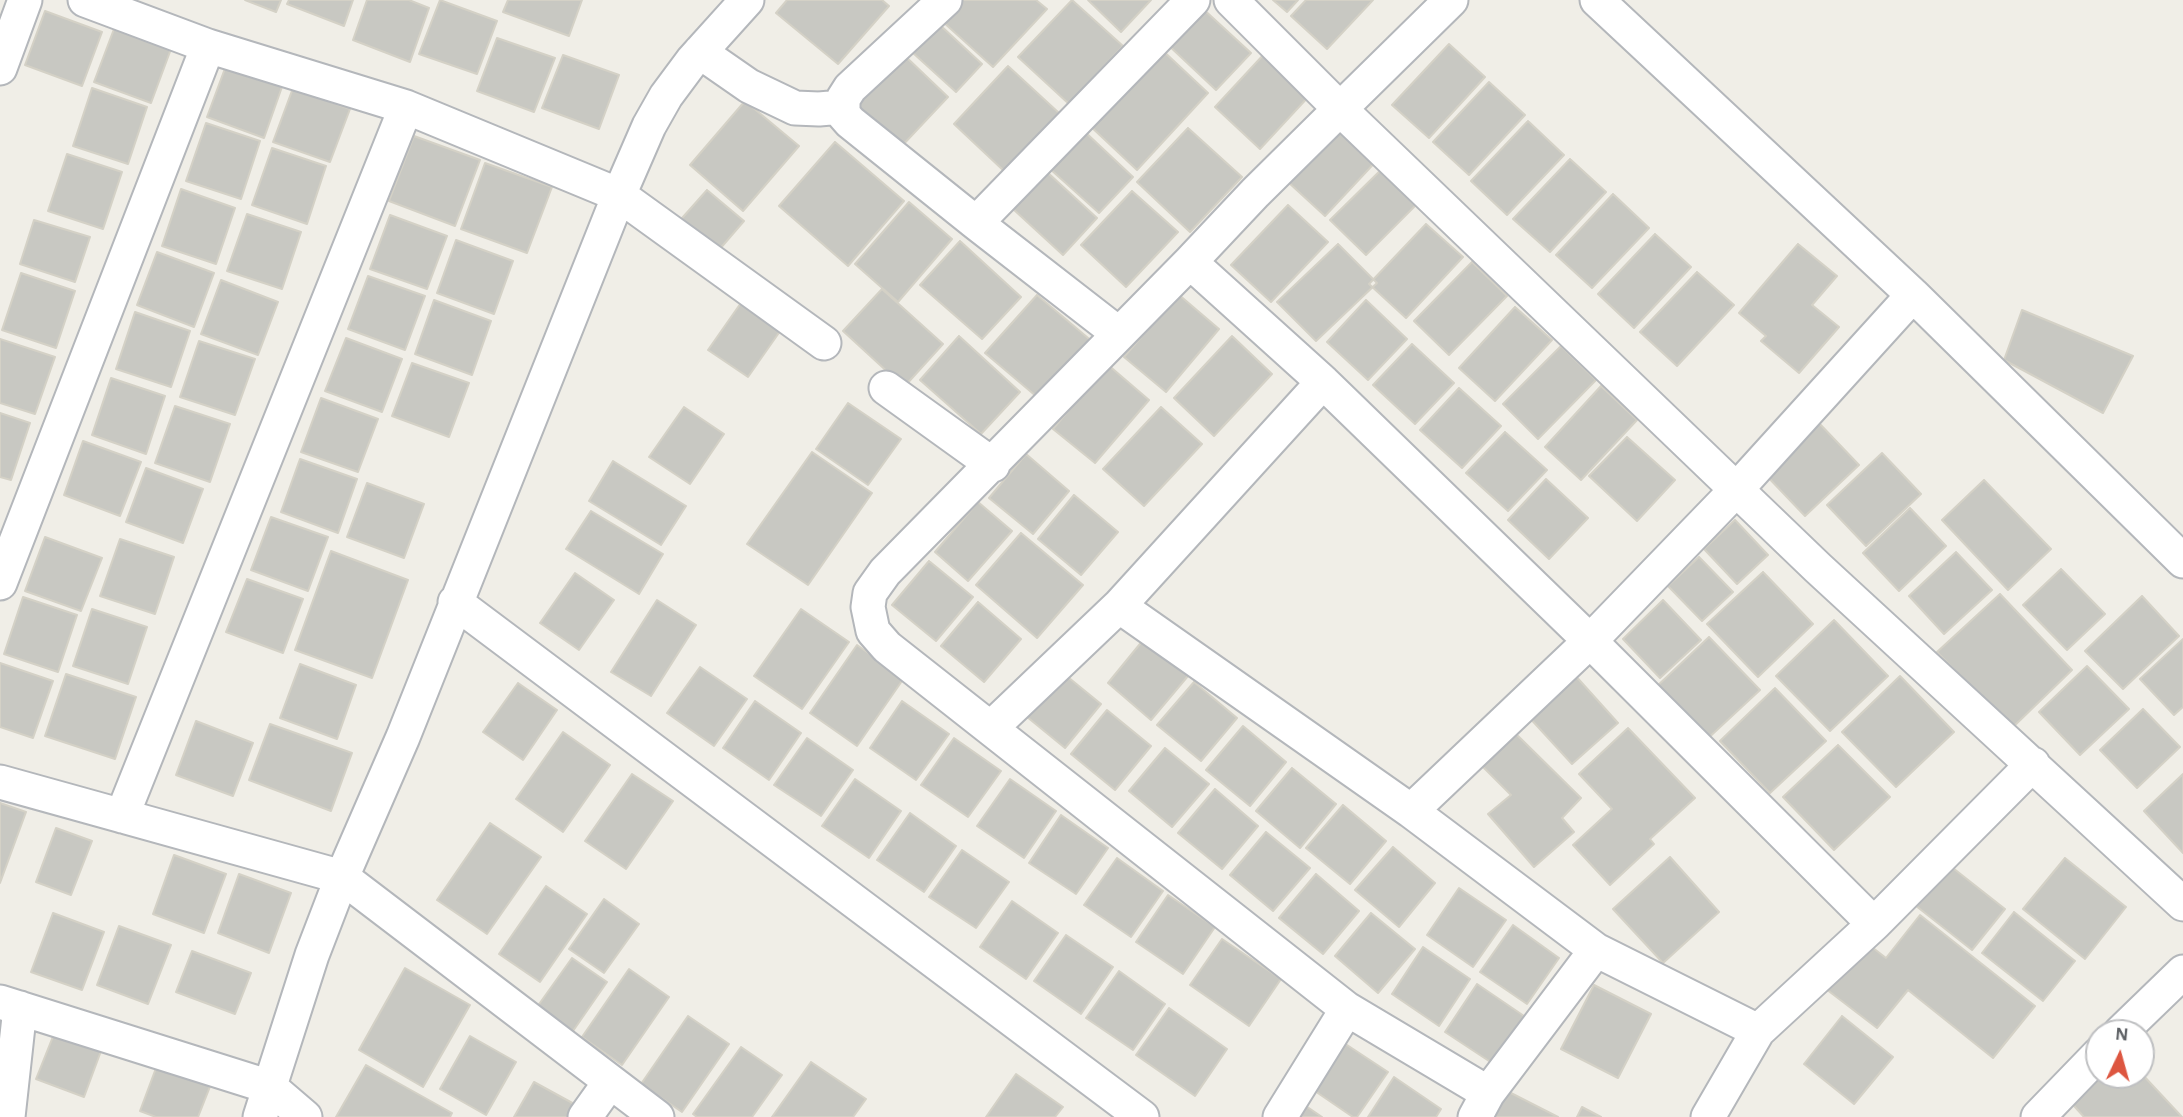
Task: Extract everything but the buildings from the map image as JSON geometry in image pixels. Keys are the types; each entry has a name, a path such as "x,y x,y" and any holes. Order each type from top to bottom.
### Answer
{"street":[{"path":"0,68 25,0"},
{"path":"85,0 208,46 406,107 619,195 824,343"},
{"path":"265,1102 312,955 342,877 403,737 455,602 649,125 666,96 747,0"},
{"path":"945,0 850,88 843,99 843,114 975,223 1119,334"},
{"path":"975,223 1193,0"},
{"path":"1231,0 1340,109 1818,568 2183,904"},
{"path":"1451,0 1255,193 993,465 885,572 870,593 868,607 873,631 887,647 1347,1009 1481,1105 1596,950"},
{"path":"1597,0 1913,295 2183,561"},
{"path":"0,583 208,46"},
{"path":"701,52 748,86 795,108 842,107"},
{"path":"122,816 406,107"},
{"path":"1191,262 1323,382 1590,641 1874,924"},
{"path":"1410,811 1590,641 1736,490 1913,295"},
{"path":"992,727 1119,606 1323,382"},
{"path":"886,388 993,465"},
{"path":"455,602 1142,1117"},
{"path":"1119,606 1410,811 1596,950 1758,1031"},
{"path":"1708,1117 1758,1031 1874,924 2033,764"},
{"path":"0,782 342,877 657,1117"},
{"path":"2134,1019 2183,972"},
{"path":"8,1117 10,1005 306,1117"},
{"path":"1280,1117 1347,1009"},
{"path":"2038,1117 2085,1068"},
{"path":"584,1117 610,1083"}]}
